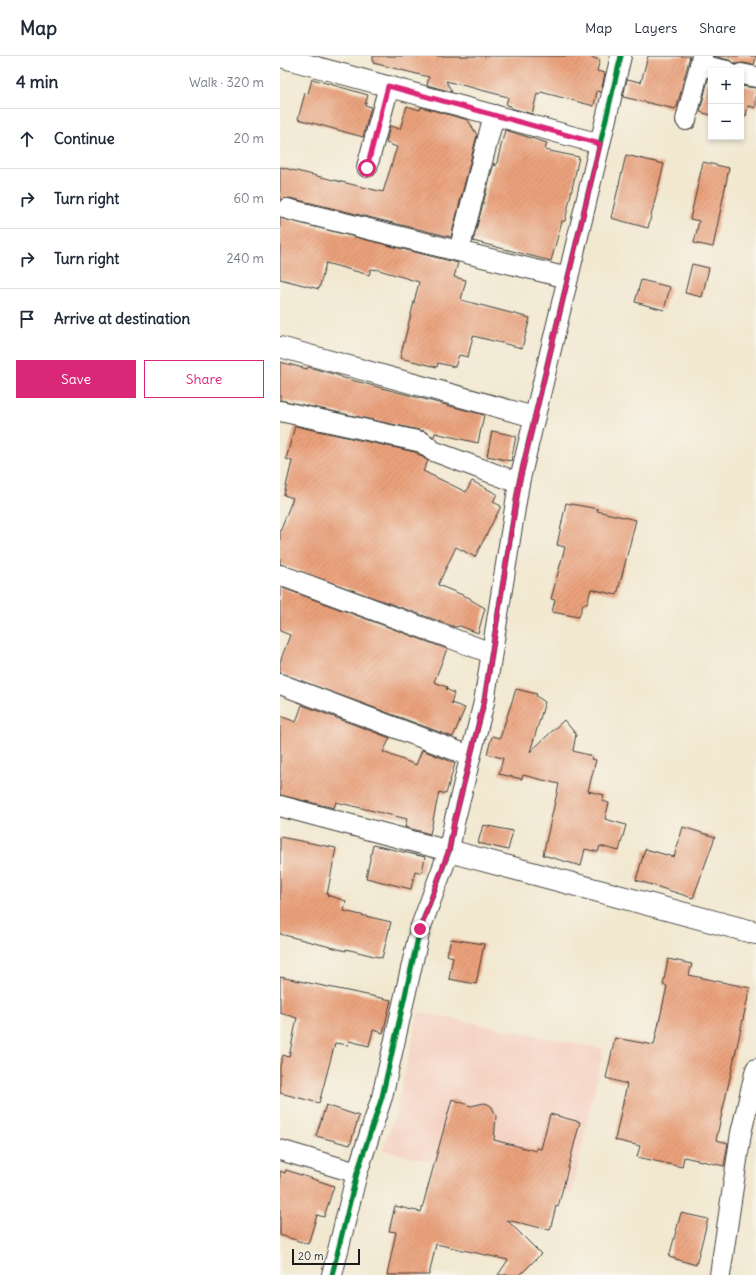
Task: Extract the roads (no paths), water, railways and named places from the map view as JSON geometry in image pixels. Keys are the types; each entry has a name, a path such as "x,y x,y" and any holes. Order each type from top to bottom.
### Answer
{"street":[{"path":"332,1275 357,1173 382,1097 420,929 449,850 454,823 484,702 519,483 621,56"},
{"path":"280,57 600,144"},
{"path":"686,120 701,61 719,68"},
{"path":"744,75 756,77"},
{"path":"367,168 388,86"},
{"path":"458,251 494,115"},
{"path":"287,209 568,278"},
{"path":"280,347 534,417"},
{"path":"280,411 422,442 433,452 519,483"},
{"path":"280,575 491,653"},
{"path":"280,684 470,756"},
{"path":"280,806 756,933"},
{"path":"720,1275 741,1133 756,1070"},
{"path":"280,1150 357,1173"}]}
